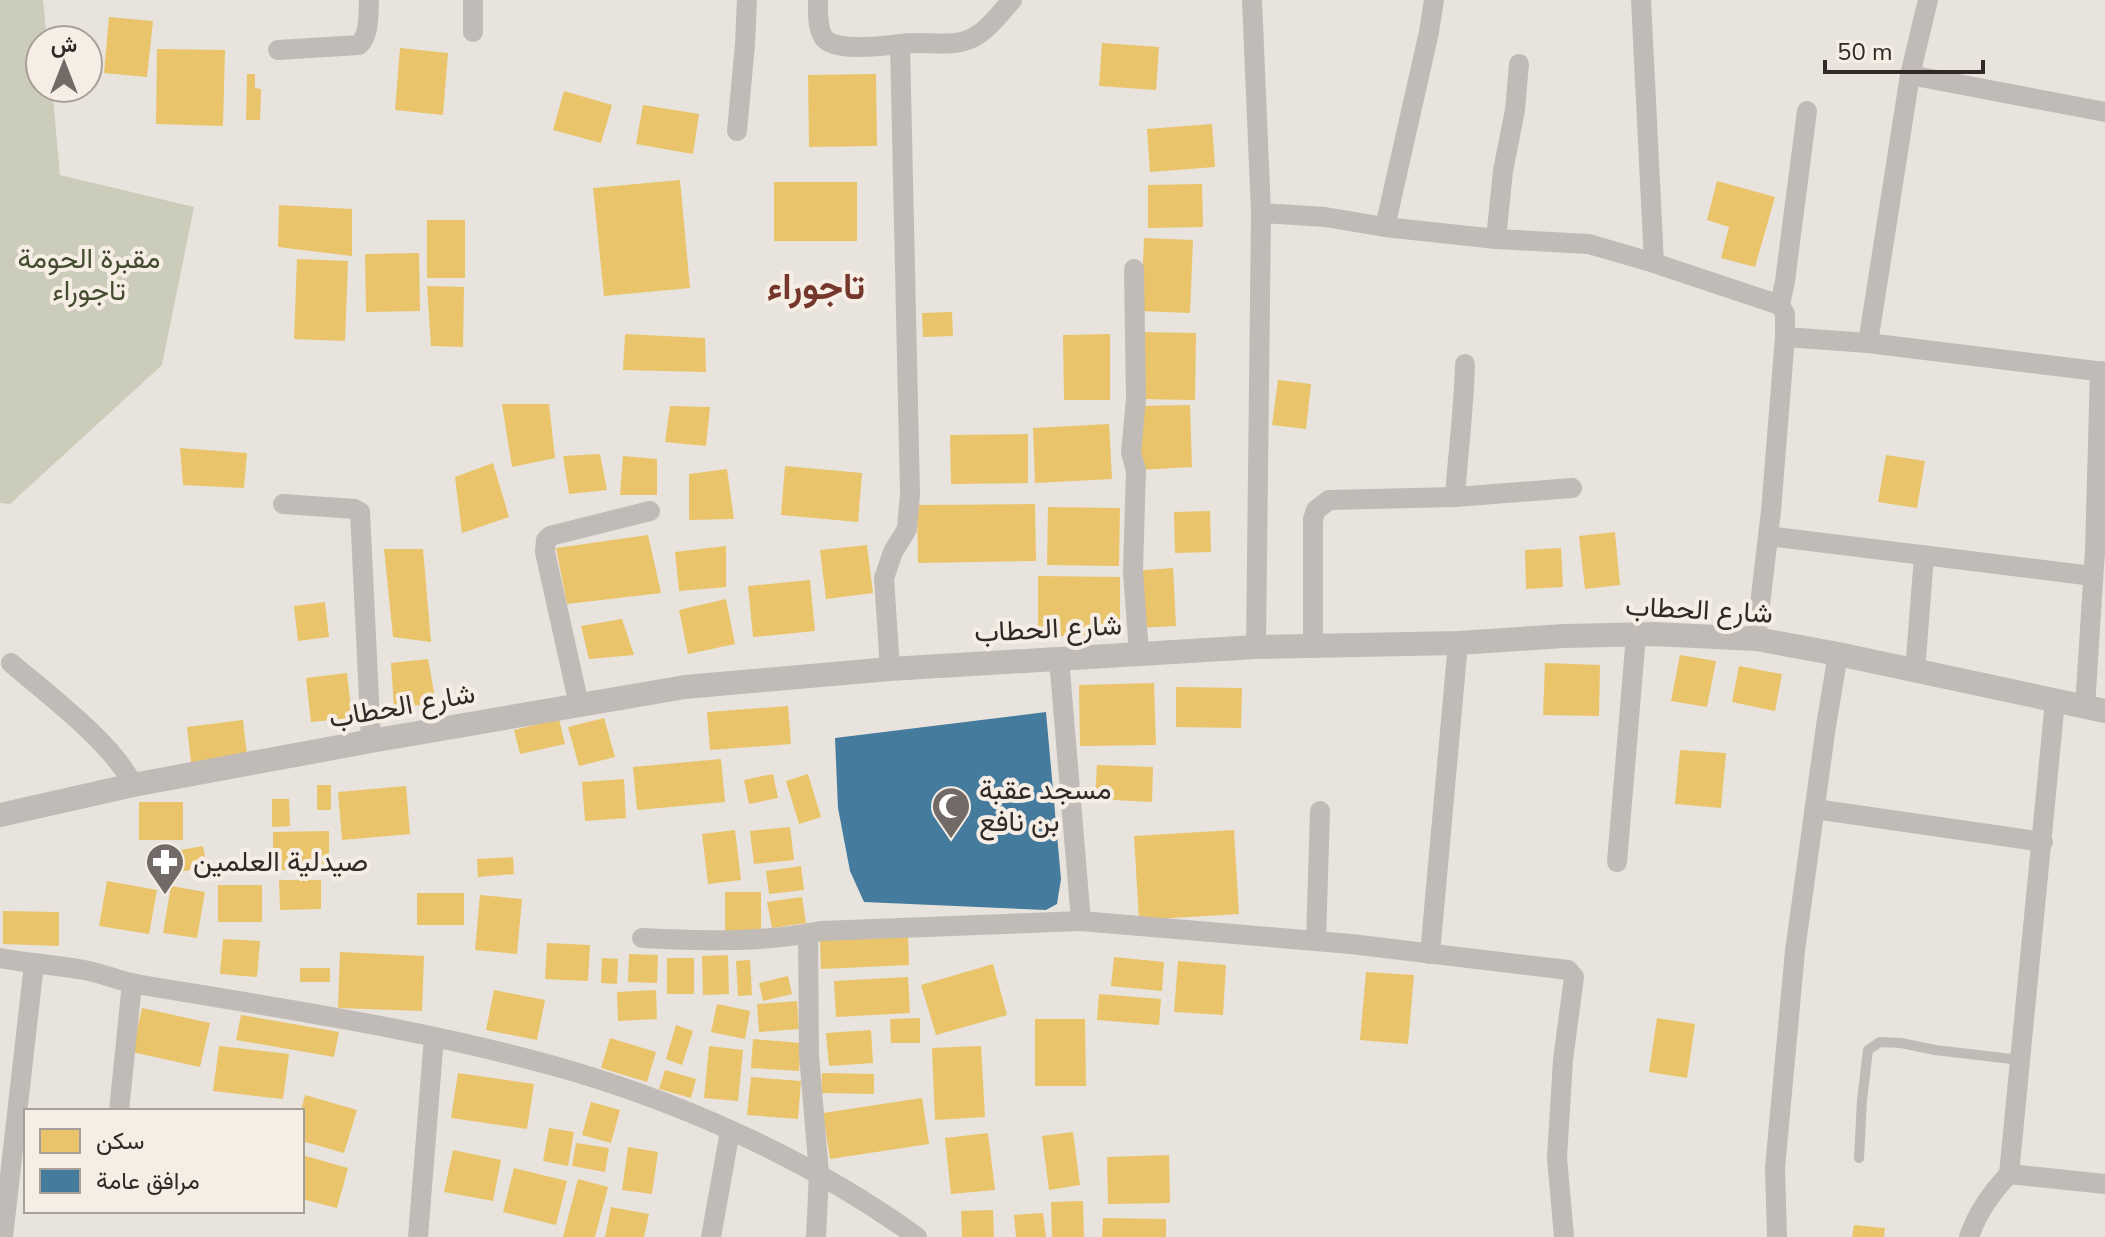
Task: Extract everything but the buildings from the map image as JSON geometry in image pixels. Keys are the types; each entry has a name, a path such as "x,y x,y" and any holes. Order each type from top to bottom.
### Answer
{"street":[{"path":"278,50 359,45 366,35 369,0"},
{"path":"473,0 473,32"},
{"path":"737,131 747,0"},
{"path":"818,0 821,34 826,42 871,47 970,39 982,32 1012,0"},
{"path":"1252,0 1261,213 1256,647"},
{"path":"1385,227 1434,0"},
{"path":"1641,0 1654,263"},
{"path":"1868,343 1910,75 1928,0"},
{"path":"890,669 884,578 893,552 909,523 910,494 900,44"},
{"path":"1496,239 1519,64"},
{"path":"1910,75 2105,112"},
{"path":"1756,639 1785,337 1785,314 1780,305 1807,111"},
{"path":"1261,213 1325,217 1496,239 1589,244 1780,305"},
{"path":"1134,269 1136,399 1131,453 1136,470 1133,571 1139,654"},
{"path":"1785,337 1868,343 2103,371 2093,576 2095,709"},
{"path":"1455,497 1465,364"},
{"path":"1313,645 1313,519 1316,510 1329,500 1455,497 1572,488"},
{"path":"283,504 355,509 360,512 371,741"},
{"path":"579,705 545,552 546,540 550,536 650,511"},
{"path":"1768,536 2093,576"},
{"path":"1915,671 1924,556"},
{"path":"1617,862 1636,635"},
{"name":"شارع الحطاب","path":"0,815 133,785 685,687 890,669 1256,647 1458,643 1564,636 1756,639 2095,709"},
{"path":"1430,954 1458,643"},
{"path":"1777,1237 1775,1168 1795,951 1838,654"},
{"path":"1059,659 1081,921"},
{"path":"11,663 103,744 127,772 133,785"},
{"path":"1969,1237 1995,1188 2009,1174 2055,701"},
{"path":"1815,809 2043,842"},
{"path":"1316,941 1320,811"},
{"path":"642,938 703,941 783,938 821,931 1081,921 1316,941 1568,970 1574,977 1563,1060 1557,1158 1564,1237"},
{"path":"808,933 809,1055 819,1173 816,1237"},
{"path":"0,958 85,970 132,983 361,1022 515,1055 578,1073 664,1103 819,1173 917,1237"},
{"path":"3,1237 34,964"},
{"path":"119,1109 132,983"},
{"path":"418,1237 434,1037"},
{"path":"711,1237 730,1131"},
{"path":"2009,1174 2105,1184"}],"lane":[{"path":"1859,1158 1868,1050 1880,1042 2020,1060"}],"green space":[{"name":"مقبرة الحومة تاجوراء","path":"0,0 43,0 45,24 24,24 24,104 53,104 60,175 194,207 162,365 10,504 0,503"}],"place":[{"name":"مسجد عقبة بن نافع","path":"951,840"},
{"name":"صيدلية العلمين","path":"165,896"}],"district":[{"name":"تاجوراء","path":"816,287"}]}
